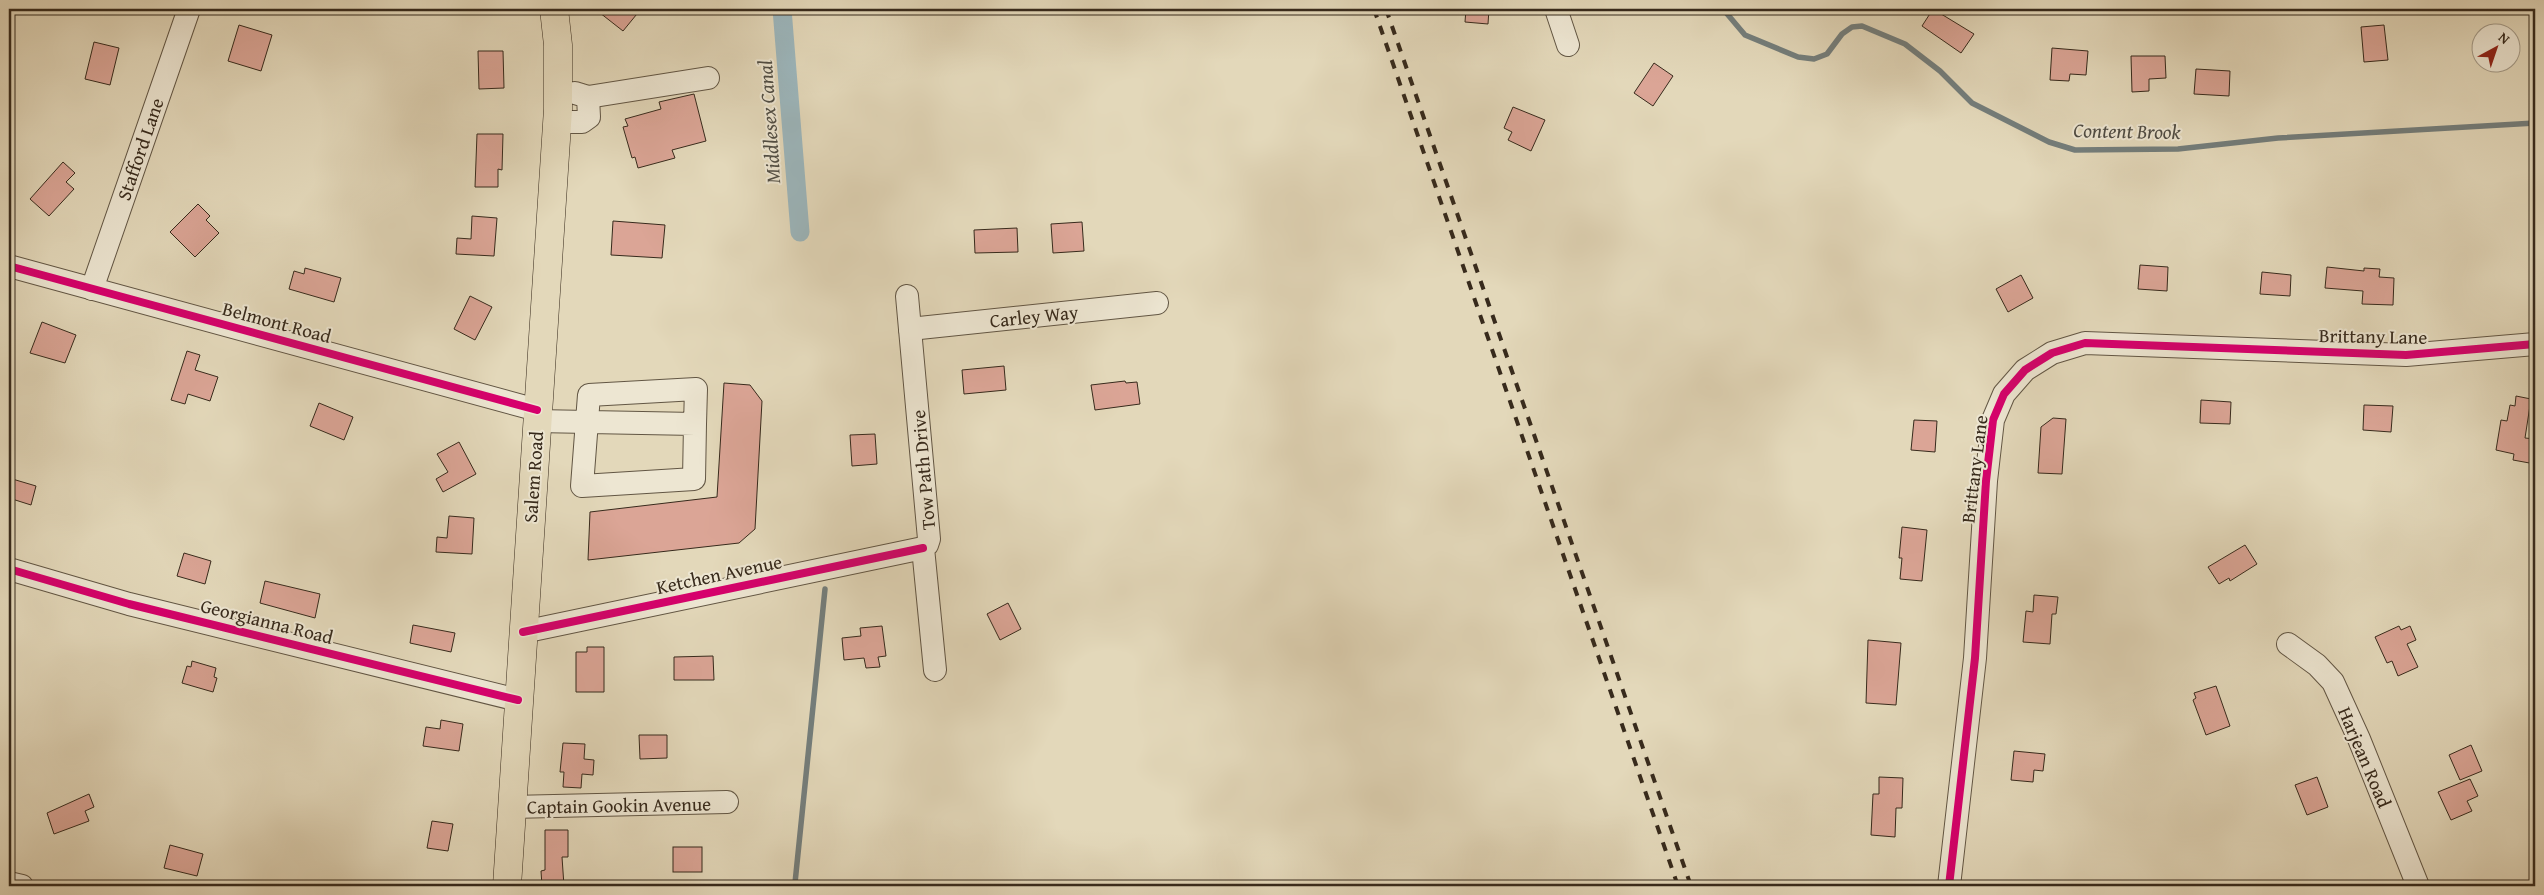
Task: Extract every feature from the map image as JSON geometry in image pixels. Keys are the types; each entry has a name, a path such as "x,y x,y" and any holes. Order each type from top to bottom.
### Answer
{"main road":[{"name":"Salem Road","path":"507,886 559,90 558,45 554,9"}],"street":[{"name":"Stafford Lane","path":"92,288 189,9"},
{"path":"1556,9 1568,46"},
{"path":"559,90 588,98 708,78"},
{"path":"557,122 582,122 589,117 588,98"},
{"name":"Belmont Road","path":"9,266 537,415 586,422 695,424"},
{"name":"Tow Path Drive","path":"907,296 929,539 927,545 923,548 935,670"},
{"name":"Carley Way","path":"910,329 1157,303"},
{"name":"Brittany Lane","path":"1949,886 1975,658 1986,481 1993,420 2004,394 2025,370 2052,353 2085,343 2406,355 2535,344"},
{"path":"696,389 695,424 694,479 582,486 588,395 696,389"},
{"name":"Ketchen Avenue","path":"523,632 923,548"},
{"name":"Georgianna Road","path":"9,569 129,604 518,700"},
{"name":"Harjean Road","path":"2288,644 2311,660 2333,682 2359,739 2418,886"},
{"name":"Captain Gookin Avenue","path":"511,807 726,802"},
{"path":"9,883 22,886"}],"building":[{"path":"595,9 641,9 623,31"},
{"path":"1466,9 1489,9 1488,24 1465,22"},
{"path":"1933,9 1974,34 1961,53 1922,26"},
{"path":"239,25 272,35 261,71 228,61"},
{"path":"2384,25 2388,60 2364,62 2361,27"},
{"path":"94,42 119,48 110,85 85,79"},
{"path":"2052,48 2088,51 2086,75 2070,74 2069,81 2050,80"},
{"path":"478,51 503,51 504,88 479,89"},
{"path":"2131,56 2165,56 2166,78 2149,79 2149,91 2132,92"},
{"path":"1654,63 1673,76 1653,106 1634,93"},
{"path":"2196,69 2230,71 2229,96 2194,94"},
{"path":"694,94 706,141 672,150 675,158 638,168 635,157 632,158 623,127 628,126 625,119 661,109 659,102"},
{"path":"1513,107 1545,120 1531,151 1508,140 1512,132 1504,128"},
{"path":"477,134 503,134 502,170 498,169 498,187 475,187"},
{"path":"63,162 75,173 66,182 74,189 49,216 30,199"},
{"path":"198,204 210,216 206,220 219,233 195,257 170,232"},
{"path":"472,216 497,218 494,256 456,254 457,238 471,239"},
{"path":"613,221 665,225 662,258 611,255"},
{"path":"1082,222 1084,251 1053,253 1051,224"},
{"path":"1017,228 1018,252 975,253 974,230"},
{"path":"2140,265 2168,267 2167,291 2138,289"},
{"path":"2327,267 2364,271 2364,268 2380,269 2379,277 2394,278 2393,305 2362,304 2363,291 2325,288"},
{"path":"305,268 341,278 334,302 289,289 294,271 304,274"},
{"path":"2262,272 2291,275 2290,296 2260,294"},
{"path":"2021,275 2033,298 2008,312 1996,289"},
{"path":"470,296 492,307 475,340 454,329"},
{"path":"42,322 76,335 65,363 30,353"},
{"path":"187,351 200,355 195,370 218,377 210,401 188,394 185,404 171,400"},
{"path":"1004,366 1006,390 964,394 962,370"},
{"path":"1125,381 1126,383 1137,382 1140,404 1095,410 1091,385"},
{"path":"724,383 750,385 762,401 755,529 739,543 588,560 590,512 717,497"},
{"path":"2516,396 2531,399 2525,438 2535,439 2535,464 2513,460 2514,454 2496,450 2501,420 2507,421 2510,405 2515,406"},
{"path":"2201,400 2231,402 2230,424 2200,423"},
{"path":"319,403 353,417 344,440 310,426"},
{"path":"2364,405 2393,406 2391,432 2363,430"},
{"path":"2053,418 2066,419 2062,474 2038,473 2041,427"},
{"path":"1914,420 1937,421 1935,452 1911,450"},
{"path":"875,434 877,464 852,466 850,435"},
{"path":"459,442 476,474 443,492 436,479 448,472 437,454"},
{"path":"9,478 36,486 31,505 9,498"},
{"path":"449,516 474,518 472,554 436,552 437,537 447,538"},
{"path":"1902,527 1927,530 1922,581 1900,579 1902,558 1899,558"},
{"path":"2245,545 2257,564 2230,581 2229,578 2219,584 2208,567"},
{"path":"184,553 211,561 205,584 177,576"},
{"path":"265,581 320,594 315,618 260,603"},
{"path":"2034,595 2058,597 2056,614 2052,614 2050,644 2023,642 2026,611 2033,612"},
{"path":"1008,603 1021,629 1000,640 987,614"},
{"path":"413,625 455,633 451,652 410,643"},
{"path":"882,626 886,656 878,657 880,667 866,668 864,658 844,660 842,638 861,636 860,628"},
{"path":"2399,626 2401,630 2410,626 2416,640 2407,644 2418,667 2398,676 2392,661 2387,663 2375,637"},
{"path":"1868,640 1901,643 1896,705 1866,703"},
{"path":"587,647 604,647 604,692 576,692 576,652 587,652"},
{"path":"713,656 714,680 674,680 674,657"},
{"path":"192,661 216,668 214,677 217,678 213,692 182,683 187,666 191,667"},
{"path":"2216,686 2230,726 2206,735 2193,700 2196,698 2194,693"},
{"path":"441,720 463,724 459,751 423,746 426,727 440,729"},
{"path":"639,735 667,735 667,758 640,759"},
{"path":"563,743 585,744 584,759 594,760 593,775 582,774 581,788 563,787 564,772 560,772"},
{"path":"2471,745 2482,771 2460,780 2449,755"},
{"path":"2014,751 2045,754 2043,771 2034,770 2033,782 2011,780"},
{"path":"1879,777 1903,778 1902,808 1896,808 1895,837 1871,835 1873,794 1879,794"},
{"path":"2317,777 2328,807 2307,815 2295,785"},
{"path":"2470,779 2478,796 2467,801 2472,811 2451,820 2438,792"},
{"path":"89,794 94,807 85,811 89,821 54,834 47,813"},
{"path":"432,821 453,824 448,851 427,848"},
{"path":"545,830 568,830 568,857 562,857 564,886 542,886 541,871 545,870"},
{"path":"170,845 203,854 197,876 164,868"},
{"path":"673,847 702,847 702,872 673,872"}],"waterway":[{"name":"Middlesex Canal","path":"782,9 800,232"},
{"name":"Content Brook","path":"1723,9 1745,35 1798,57 1814,59 1827,54 1842,34 1852,27 1862,26 1905,44 1940,71 1972,103 2049,142 2075,150 2178,149 2278,138 2535,123"},
{"path":"795,883 825,589"}],"railway":[{"path":"1374,9 1678,886"},
{"path":"1386,9 1691,886"}],"cycle path":[{"path":"9,266 537,410"},
{"path":"1949,886 1975,658 1986,481 1993,420 2004,394 2025,370 2052,353 2085,343 2406,355 2535,344"},
{"path":"523,632 923,548"},
{"path":"9,569 129,604 518,700"}]}
